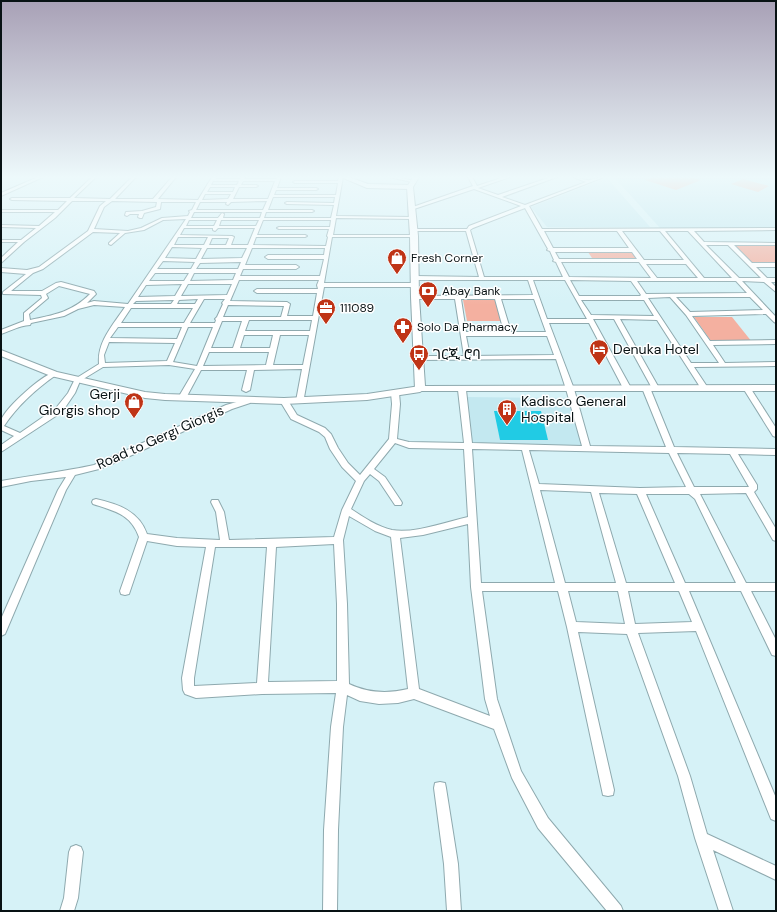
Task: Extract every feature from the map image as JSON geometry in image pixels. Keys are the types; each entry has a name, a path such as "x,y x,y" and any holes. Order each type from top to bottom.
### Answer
{"main road":[{"path":"412,220 420,389 776,388"},
{"path":"3,356 54,374 145,395 247,401"},
{"name":"Road to Gergi Giorgis","path":"247,401 300,401 367,397 420,389"}],"street":[{"path":"2,259 49,220"},
{"path":"1,270 37,271 91,230 96,220"},
{"path":"91,230 124,232 142,229 163,220"},
{"path":"102,365 101,355 106,340 187,220"},
{"path":"173,306 220,220"},
{"path":"182,398 199,368 226,300 262,220"},
{"path":"276,236 282,220"},
{"path":"300,401 332,220"},
{"path":"329,236 468,230 471,227 491,220"},
{"path":"535,220 556,261 590,319 627,388"},
{"path":"1,226 41,227"},
{"path":"183,227 258,227"},
{"path":"279,228 331,228"},
{"path":"302,247 306,228"},
{"path":"541,230 776,229"},
{"path":"468,230 482,278"},
{"path":"618,230 655,279"},
{"path":"662,230 703,280"},
{"path":"690,230 776,321"},
{"path":"762,230 766,234"},
{"path":"111,244 124,232"},
{"path":"176,236 232,237 228,246"},
{"path":"254,236 305,236"},
{"path":"771,238 776,243"},
{"path":"1,241 22,241"},
{"path":"703,243 776,243"},
{"path":"729,243 776,290"},
{"path":"170,246 206,245 327,247"},
{"path":"265,267 272,246"},
{"path":"550,250 634,250"},
{"path":"586,250 592,261"},
{"path":"268,257 325,257"},
{"path":"293,278 297,257"},
{"path":"160,259 198,261 244,260"},
{"path":"556,261 688,262"},
{"path":"751,265 776,265"},
{"path":"152,271 193,271 296,266"},
{"path":"4,293 31,272"},
{"path":"145,283 185,283 261,278 322,278"},
{"path":"252,303 261,278"},
{"path":"257,291 290,291 482,278 776,280"},
{"path":"530,279 548,334 570,389 588,448"},
{"path":"632,279 704,388"},
{"path":"4,293 43,293 58,284 61,284 92,292 91,296 94,303"},
{"path":"283,319 290,291"},
{"path":"28,324 26,314 45,298 43,293"},
{"path":"577,298 751,295"},
{"path":"79,308 91,296"},
{"path":"672,296 688,314 723,364"},
{"path":"415,297 536,297"},
{"path":"458,298 467,357"},
{"path":"498,298 508,334"},
{"path":"135,299 201,299 287,304"},
{"path":"169,363 186,325 201,299"},
{"path":"1,332 16,326 54,317 94,303 129,306 196,306"},
{"path":"688,314 776,310"},
{"path":"117,325 186,325 246,319 314,318"},
{"path":"616,318 651,388 672,451 691,490 698,498 742,587 776,651"},
{"path":"544,321 657,318"},
{"path":"236,350 246,319"},
{"path":"242,333 312,333"},
{"path":"269,368 277,333"},
{"path":"463,334 548,334"},
{"path":"106,340 179,341"},
{"path":"709,343 776,342"},
{"path":"206,350 274,350"},
{"path":"418,358 557,357"},
{"path":"1,449 59,410 71,394 77,380 102,365 169,363 199,368 269,368 306,366"},
{"path":"688,365 776,364"},
{"path":"246,390 251,368"},
{"path":"20,436 1,426 6,416 20,400 39,383 54,374"},
{"path":"747,388 773,426 776,434"},
{"path":"462,390 468,446 476,587 491,699 516,774 543,823 616,911"},
{"path":"330,911 331,830 337,727 343,687 342,604 338,540 346,510 360,480 370,470 393,440 396,404 395,393"},
{"name":"Road to Gergi Giorgis","path":"1,484 31,478 72,473 116,460 197,421 247,401"},
{"path":"284,401 294,417 322,430 328,436 345,466 360,480"},
{"path":"393,440 409,445 776,452"},
{"path":"525,448 572,627 608,790"},
{"path":"535,487 640,491 753,489 753,485 732,451"},
{"path":"370,470 382,480 398,503"},
{"path":"1,631 62,490 72,473"},
{"path":"594,489 622,587 631,629 684,776 702,838 726,911"},
{"path":"748,490 776,537"},
{"path":"640,491 699,626 776,814"},
{"path":"96,502 111,505 124,511 141,528 144,537 125,591"},
{"path":"215,502 220,512 225,544"},
{"path":"346,510 363,521 395,535 436,528 472,519"},
{"path":"395,535 414,693"},
{"path":"144,537 175,542 211,544 272,544 338,540"},
{"path":"211,544 188,678 189,690 196,692 262,688 343,687 360,695 379,698 398,697 414,693 499,725"},
{"path":"262,688 272,544"},
{"path":"476,587 776,587"},
{"path":"572,627 631,629 699,626"},
{"path":"440,788 451,864 454,911"},
{"path":"702,838 776,873"},
{"path":"66,911 71,898 76,852"}],"shaded area":[{"path":"541,220 643,220 650,227 547,227"},
{"path":"652,220 776,220 776,228 660,228"},
{"path":"734,246 776,246 776,264 752,264"},
{"path":"633,251 639,260 594,261 588,252"},
{"path":"463,300 496,300 502,321 467,321"},
{"path":"694,317 732,317 752,342 711,341"},
{"path":"466,397 568,398 584,447 472,445"}],"building":[{"name":"Kadisco General Hospital","path":"494,411 541,411 548,440 500,440"}],"place":[{"name":"Fresh Corner","path":"397,275"},
{"name":"Abay Bank","path":"428,308"},
{"name":"111089","path":"326,325"},
{"name":"Solo Da Pharmacy","path":"403,344"},
{"name":"Denuka Hotel","path":"599,366"},
{"name":"ገርጂ ሮባ","path":"419,371"},
{"name":"Gerji Giorgis shop","path":"134,419"},
{"name":"Kadisco General Hospital","path":"507,426"}]}
